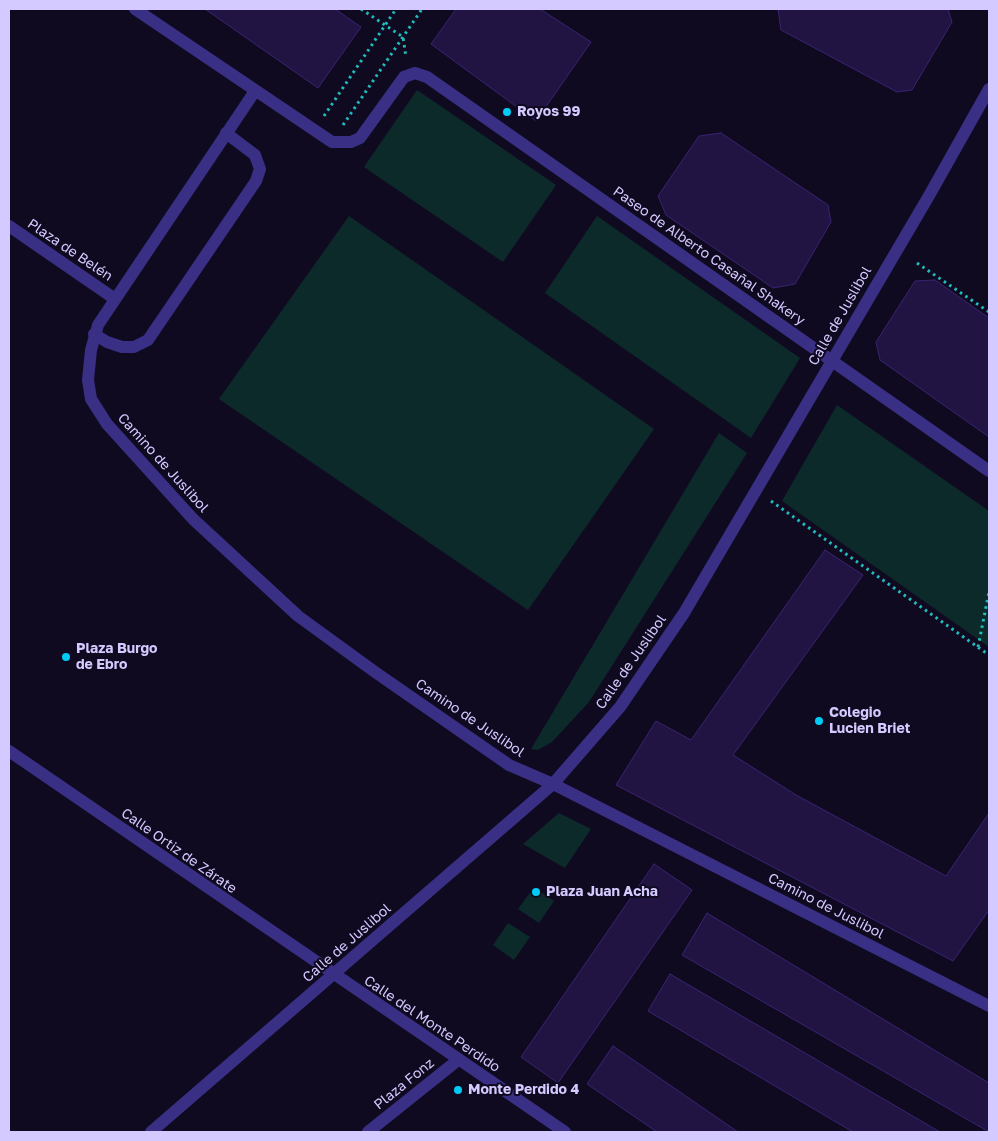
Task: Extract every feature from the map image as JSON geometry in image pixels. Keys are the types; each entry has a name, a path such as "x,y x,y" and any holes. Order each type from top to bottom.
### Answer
{"street":[{"path":"135,9 332,142 351,142 360,138 408,75"},
{"name":"Paseo de Alberto Casañal Shakery","path":"408,75 422,74 427,77 989,471"},
{"name":"Calle de Juslibol","path":"152,1132 553,784 620,707 684,613 989,89"},
{"name":"Camino de Juslibol","path":"255,91 102,318 94,334 88,380 97,411 193,519 298,616 510,766 553,784 989,1006"},
{"path":"94,334 107,342 122,347 134,348 148,340 256,181 260,169 255,155 226,133"},
{"name":"Plaza de Belén","path":"9,226 115,299"},
{"name":"Calle Ortiz de Zárate","path":"9,751 333,975"},
{"name":"Calle del Monte Perdido","path":"333,975 565,1132"},
{"name":"Plaza Fonz","path":"368,1132 458,1060"}],"path":[{"path":"361,9 403,37 408,75"},
{"path":"314,131 396,9"},
{"path":"332,142 422,9"},
{"path":"917,263 989,312"},
{"path":"774,502 989,655"},
{"path":"978,647 989,592"}],"green space":[{"path":"417,90 556,185 503,262 364,167"},
{"path":"349,216 654,429 528,610 219,399"},
{"path":"597,216 800,358 751,438 545,293"},
{"path":"837,405 989,511 989,647 782,501"},
{"path":"719,433 747,453 589,702 552,742 538,750 531,749"},
{"path":"559,813 591,829 565,868 523,844"},
{"path":"534,887 554,901 539,923 518,909"},
{"path":"508,923 530,937 514,960 493,945"}],"building":[{"path":"205,9 335,9 361,27 318,88"},
{"path":"456,9 540,9 591,42 536,121 431,44"},
{"path":"778,9 948,9 952,22 912,90 897,92 781,30"},
{"path":"721,133 828,205 831,222 795,284 773,288 666,215 658,196 699,136"},
{"path":"935,280 989,318 989,437 880,360 876,342 915,281"},
{"path":"825,550 863,575 733,755 796,795 946,876 989,813 989,910 953,961 616,785 656,721 691,740"},
{"path":"654,864 692,890 558,1083 521,1057"},
{"path":"707,913 989,1083 989,1132 682,955"},
{"path":"670,974 940,1132 853,1132 648,1011"},
{"path":"613,1046 738,1132 657,1132 587,1084"}],"place":[{"name":"Royos 99","path":"507,112"},
{"name":"Plaza Burgo de Ebro","path":"66,657"},
{"name":"Colegio Lucien Briet","path":"819,721"},
{"name":"Plaza Juan Acha","path":"536,892"},
{"name":"Monte Perdido 4","path":"458,1090"}]}
